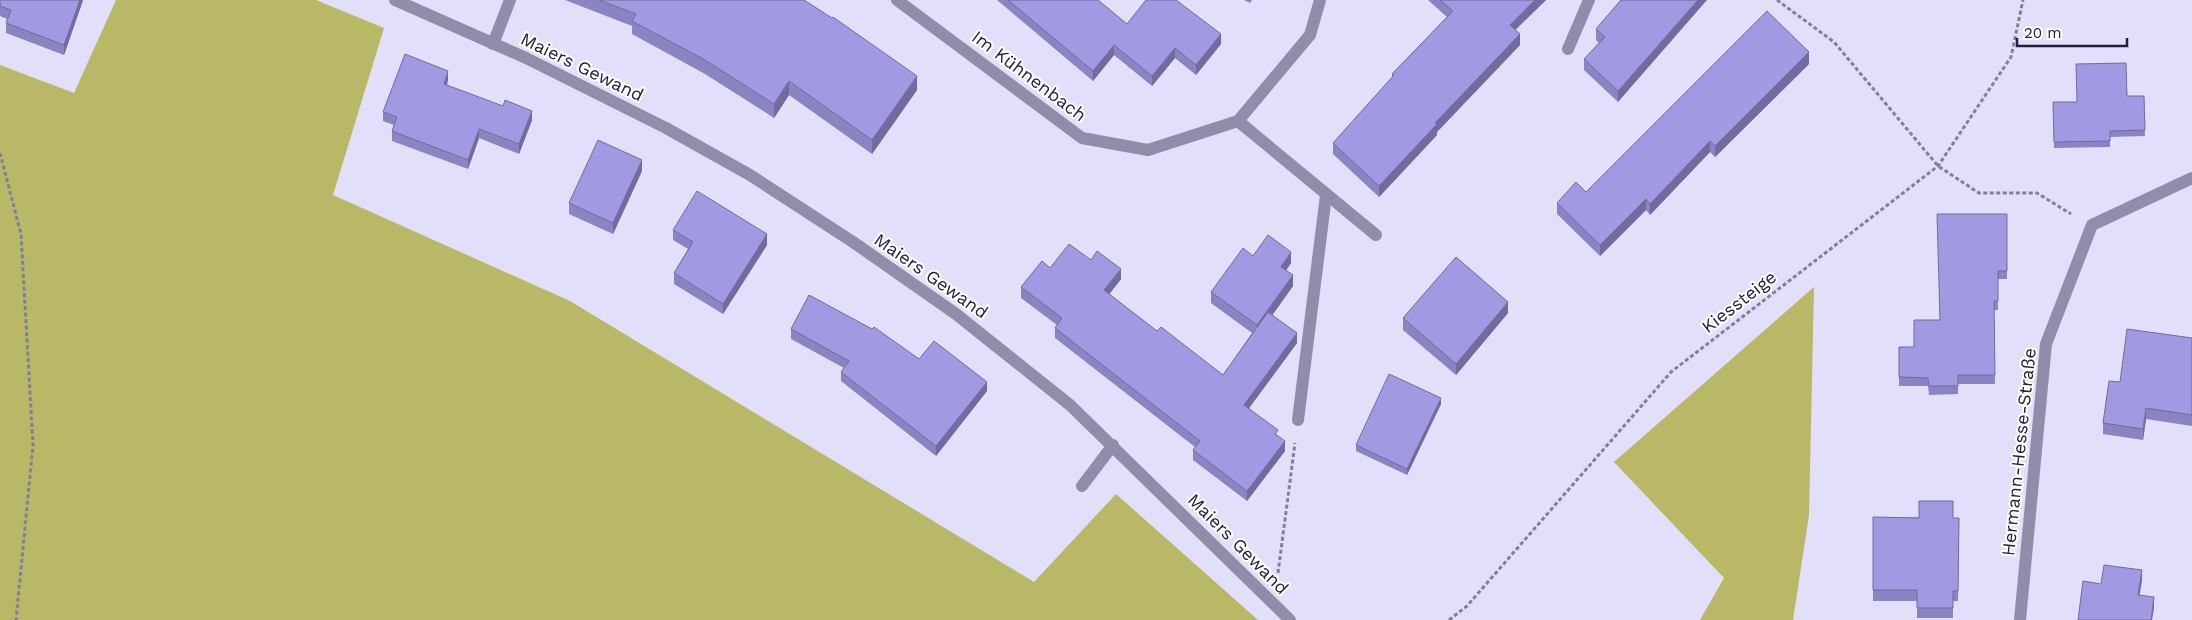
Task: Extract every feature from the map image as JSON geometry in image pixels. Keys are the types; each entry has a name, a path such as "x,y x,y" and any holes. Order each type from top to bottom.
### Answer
{"street":[{"name":"Maiers Gewand","path":"395,0 571,80 698,145 750,175 853,242 993,342 1070,405 1290,620"},
{"name":"Maiers Gewand","path":"493,44 510,0"},
{"name":"Im Kühnenbach","path":"897,0 1082,138 1148,150 1238,121"},
{"path":"1320,0 1310,35 1238,121 1376,235"},
{"path":"1568,49 1589,0"},
{"path":"2092,226 2192,178"},
{"path":"1298,420 1326,195"},
{"name":"Hermann-Hesse-Straße","path":"2020,620 2046,344 2092,226"},
{"path":"1082,486 1113,446"}],"path":[{"path":"1777,0 1834,42 1938,166 1979,193 2037,193 2092,226"},
{"name":"Kiessteige","path":"1449,620 1467,606 1671,372 1938,166 2011,57 2023,0"},
{"path":"0,153 22,234 33,445 16,620"},
{"path":"1274,604 1298,420"}],"shaded area":[{"path":"116,0 316,0 384,28 333,195 570,301 1034,582 1116,494 1258,620 0,620 0,65 74,93"},
{"path":"1814,287 1809,515 1793,620 1700,620 1724,578 1614,462"}],"building":[{"path":"0,0 80,0 64,45 6,23 11,10 0,6"},
{"path":"599,0 804,0 833,17 917,76 872,140 789,81 774,104 705,60 632,21 636,14"},
{"path":"1008,0 1098,0 1127,24 1146,0 1176,0 1221,34 1196,65 1175,48 1152,76 1114,45 1093,71"},
{"path":"1440,0 1535,0 1510,25 1520,34 1435,123 1437,124 1379,186 1333,143 1394,75 1392,74 1453,11"},
{"path":"1621,0 1698,0 1618,91 1584,59 1605,37 1596,29"},
{"path":"1767,11 1809,52 1715,146 1710,141 1650,204 1646,199 1600,245 1557,203 1576,182 1586,192"},
{"path":"405,54 448,71 444,84 503,106 505,100 532,111 519,144 479,129 468,160 392,131 397,117 383,112"},
{"path":"2126,63 2127,96 2144,96 2145,130 2110,131 2110,141 2054,142 2053,102 2077,102 2076,64"},
{"path":"598,140 642,160 613,223 569,203"},
{"path":"697,191 767,234 723,304 674,273 693,242 673,230"},
{"path":"1937,214 2007,214 2007,271 1998,271 1998,301 1994,301 1995,375 1958,375 1958,386 1929,386 1928,378 1899,377 1899,347 1914,347 1914,320 1940,320"},
{"path":"1268,235 1291,252 1281,267 1293,275 1257,325 1211,292 1243,248 1253,256"},
{"path":"1069,244 1091,260 1097,251 1121,269 1104,290 1157,331 1161,327 1223,375 1268,312 1297,333 1244,405 1278,430 1275,434 1285,441 1247,491 1193,450 1200,441 1055,328 1062,318 1021,287 1042,261 1050,268"},
{"path":"1456,257 1508,302 1456,364 1403,318"},
{"path":"809,295 872,329 874,327 919,359 934,341 987,382 936,446 841,372 849,361 791,329"},
{"path":"2127,329 2192,338 2192,415 2146,408 2143,429 2103,423 2109,381 2120,382"},
{"path":"1389,374 1441,398 1407,469 1356,445"},
{"path":"1919,501 1953,501 1953,518 1959,518 1958,591 1953,591 1953,608 1917,608 1917,590 1873,590 1873,517 1919,518"},
{"path":"2104,565 2142,570 2138,595 2154,597 2151,620 2078,620 2083,581 2101,584"}]}
